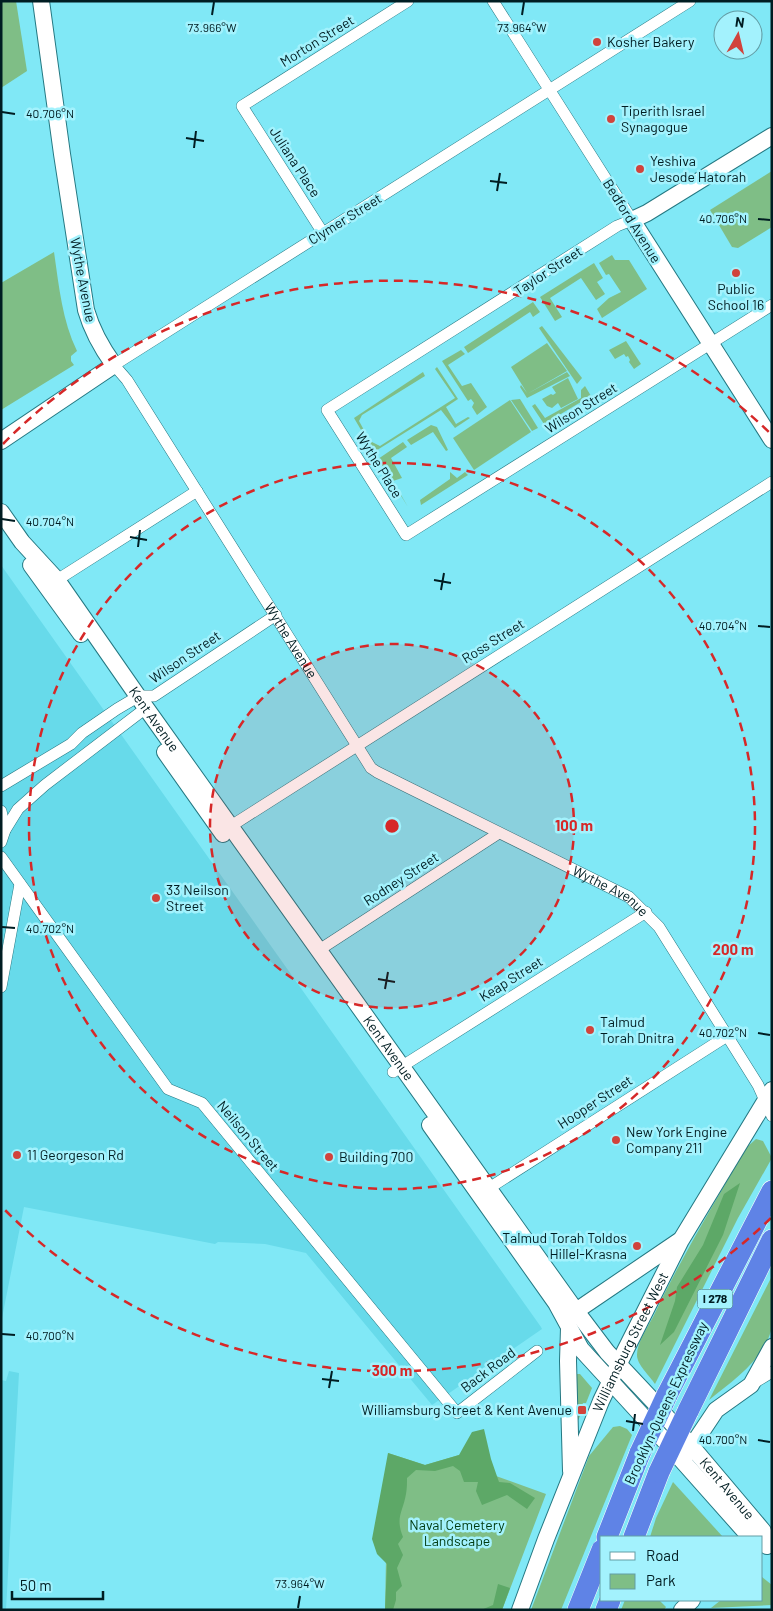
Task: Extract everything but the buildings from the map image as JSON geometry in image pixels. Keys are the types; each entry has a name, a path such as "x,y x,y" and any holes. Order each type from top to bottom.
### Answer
{"highway":[{"name":"Brooklyn-Queens Expressway","path":"607,1536 640,1453 667,1395 768,1197"},
{"name":"Brooklyn-Queens Expressway","path":"634,1536 659,1472 772,1240"},
{"path":"578,1610 600,1555"}],"main road":[{"name":"Wythe Avenue","path":"41,1 60,142 86,310 100,345 114,365"},
{"name":"Taylor Street","path":"632,220 647,213 772,136"},
{"name":"Bedford Avenue","path":"632,220 772,440"},
{"name":"Clymer Street","path":"1,441 114,365"},
{"name":"Kent Avenue","path":"1,512 22,542 57,580 138,705 484,1191 620,1365 654,1402 763,1531 767,1546"},
{"name":"Kent Avenue","path":"22,542 28,561 231,826 319,950 398,1069"},
{"name":"Williamsburg Street West","path":"520,1610 602,1401 625,1351 681,1240 770,1102"},
{"name":"Kent Avenue","path":"484,1191 556,1303 581,1350 749,1536"},
{"path":"576,1311 681,1240"},
{"path":"569,1328 568,1361 572,1475"},
{"path":"682,1461 716,1410 751,1385 772,1347"},
{"path":"682,1610 691,1601"}],"street":[{"name":"Morton Street","path":"242,106 408,1"},
{"name":"Bedford Avenue","path":"493,1 632,220"},
{"name":"Clymer Street","path":"114,365 690,1"},
{"name":"Juliana Place","path":"242,106 323,233"},
{"name":"Taylor Street","path":"327,410 618,226 632,220"},
{"name":"Wilson Street","path":"406,535 772,305"},
{"name":"Wythe Avenue","path":"114,365 127,380 374,770 625,894 646,912 659,927 758,1086 770,1102"},
{"name":"Wythe Place","path":"327,410 406,535"},
{"name":"Ross Street","path":"231,826 772,482"},
{"path":"57,580 197,491"},
{"name":"Wilson Street","path":"1,786 71,744 108,715 138,705 154,696 276,615"},
{"name":"Wilson Street","path":"5,830 18,809 45,785 117,729 138,705"},
{"path":"1,811 5,830 1,842"},
{"name":"Rodney Street","path":"319,950 499,833"},
{"name":"Neilson Street","path":"1,857 168,1089 202,1103 457,1413"},
{"path":"1,987 20,884"},
{"name":"Keap Street","path":"398,1069 646,912"},
{"name":"Hooper Street","path":"484,1191 727,1036"},
{"name":"Back Road","path":"457,1413 537,1351"},
{"path":"751,1385 772,1372"}],"shaded area":[{"path":"1,565 541,1327 542,1329 432,1405 306,1253 265,1244 218,1242 215,1244 24,1207 1,1323"},
{"path":"9,1371 19,1373 6,1610 1,1610 1,1380 6,1381"}],"green space":[{"path":"1,1 16,1 27,71 1,88"},
{"path":"772,171 772,227 738,248 732,247 710,210"},
{"path":"54,252 64,315 77,351 71,356 71,361 74,365 1,410 1,283"},
{"path":"612,255 615,260 629,260 647,289 602,318 597,309 609,298 621,292 609,274 606,275 599,263"},
{"path":"594,263 603,278 597,282 605,294 596,300 581,278 550,298 562,317 555,321 540,297"},
{"path":"533,302 540,312 533,317 530,312 468,353 464,347"},
{"path":"542,326 582,378 577,384 539,328"},
{"path":"626,341 641,364 634,369 629,362 628,356 626,357 624,354 615,359 609,350"},
{"path":"547,343 567,371 527,394 567,372 570,376 527,398 520,387 521,385 527,393 511,367"},
{"path":"461,350 465,354 448,365 462,386 471,383 487,407 477,415 472,407 474,403 471,399 468,401 442,361"},
{"path":"437,367 458,399 446,407 456,424 468,417 470,418 455,428 441,410 374,452 354,418 423,372 425,376 362,415 359,421 370,441 380,446 455,398 435,369"},
{"path":"568,378 578,399 561,408 558,403 552,408 547,406 542,399 556,393 552,387"},
{"path":"585,386 591,396 544,424 532,406 535,404 545,418 581,398 581,390"},
{"path":"520,399 538,428 532,431 511,400"},
{"path":"510,400 531,432 474,470 453,438"},
{"path":"431,425 437,427 448,450 446,451 433,432 411,445 407,440"},
{"path":"403,442 407,447 391,458 402,478 393,481 408,507 378,459"},
{"path":"450,472 457,478 465,472 468,475 421,505 420,500 450,479"},
{"path":"756,1139 763,1141 772,1158 738,1218 655,1384 638,1359 637,1350 640,1341 710,1210 747,1147"},
{"path":"740,1183 723,1235 674,1332 660,1345 675,1301 677,1287 703,1245 724,1194"},
{"path":"772,1276 772,1326 767,1342 746,1370 709,1400"},
{"path":"575,1374 580,1374 592,1388 586,1403 583,1403 578,1414 580,1416 575,1427"},
{"path":"620,1426 627,1429 632,1435 561,1610 531,1610 589,1456 613,1427"},
{"path":"484,1429 499,1482 510,1483 535,1498 527,1509 507,1495 482,1505 476,1491 478,1482 464,1482 460,1471 453,1466 435,1471 416,1470 407,1478 406,1494 400,1515 403,1537 398,1544 403,1555 397,1568 402,1586 396,1592 393,1610 385,1610 387,1564 377,1554 372,1539 388,1453 425,1465 459,1455 472,1432"},
{"name":"Naval Cemetery Landscape","path":"388,1453 425,1465 459,1455 496,1476 546,1494 502,1610 385,1610"},
{"path":"673,1482 722,1536 650,1536 656,1518"},
{"path":"763,1578 772,1585 772,1605 711,1608 720,1601 763,1601"},
{"path":"498,1584 510,1588 502,1610 481,1610 493,1605"},
{"path":"625,1601 660,1601 666,1607 664,1610 621,1610"}],"place":[{"name":"Kosher Bakery","path":"597,42"},
{"name":"Tiperith Israel Synagogue","path":"611,119"},
{"name":"Yeshiva Jesode Hatorah","path":"640,169"},
{"name":"Public School 16","path":"736,273"},
{"name":"33 Neilson Street","path":"156,898"},
{"name":"Talmud Torah Dnitra","path":"590,1030"},
{"name":"New York Engine Company 211","path":"616,1140"},
{"name":"11 Georgeson Rd","path":"17,1155"},
{"name":"Building 700","path":"329,1157"},
{"name":"Talmud Torah Toldos Hillel-Krasna","path":"637,1246"},
{"name":"Williamsburg Street & Kent Avenue","path":"582,1410"}]}
